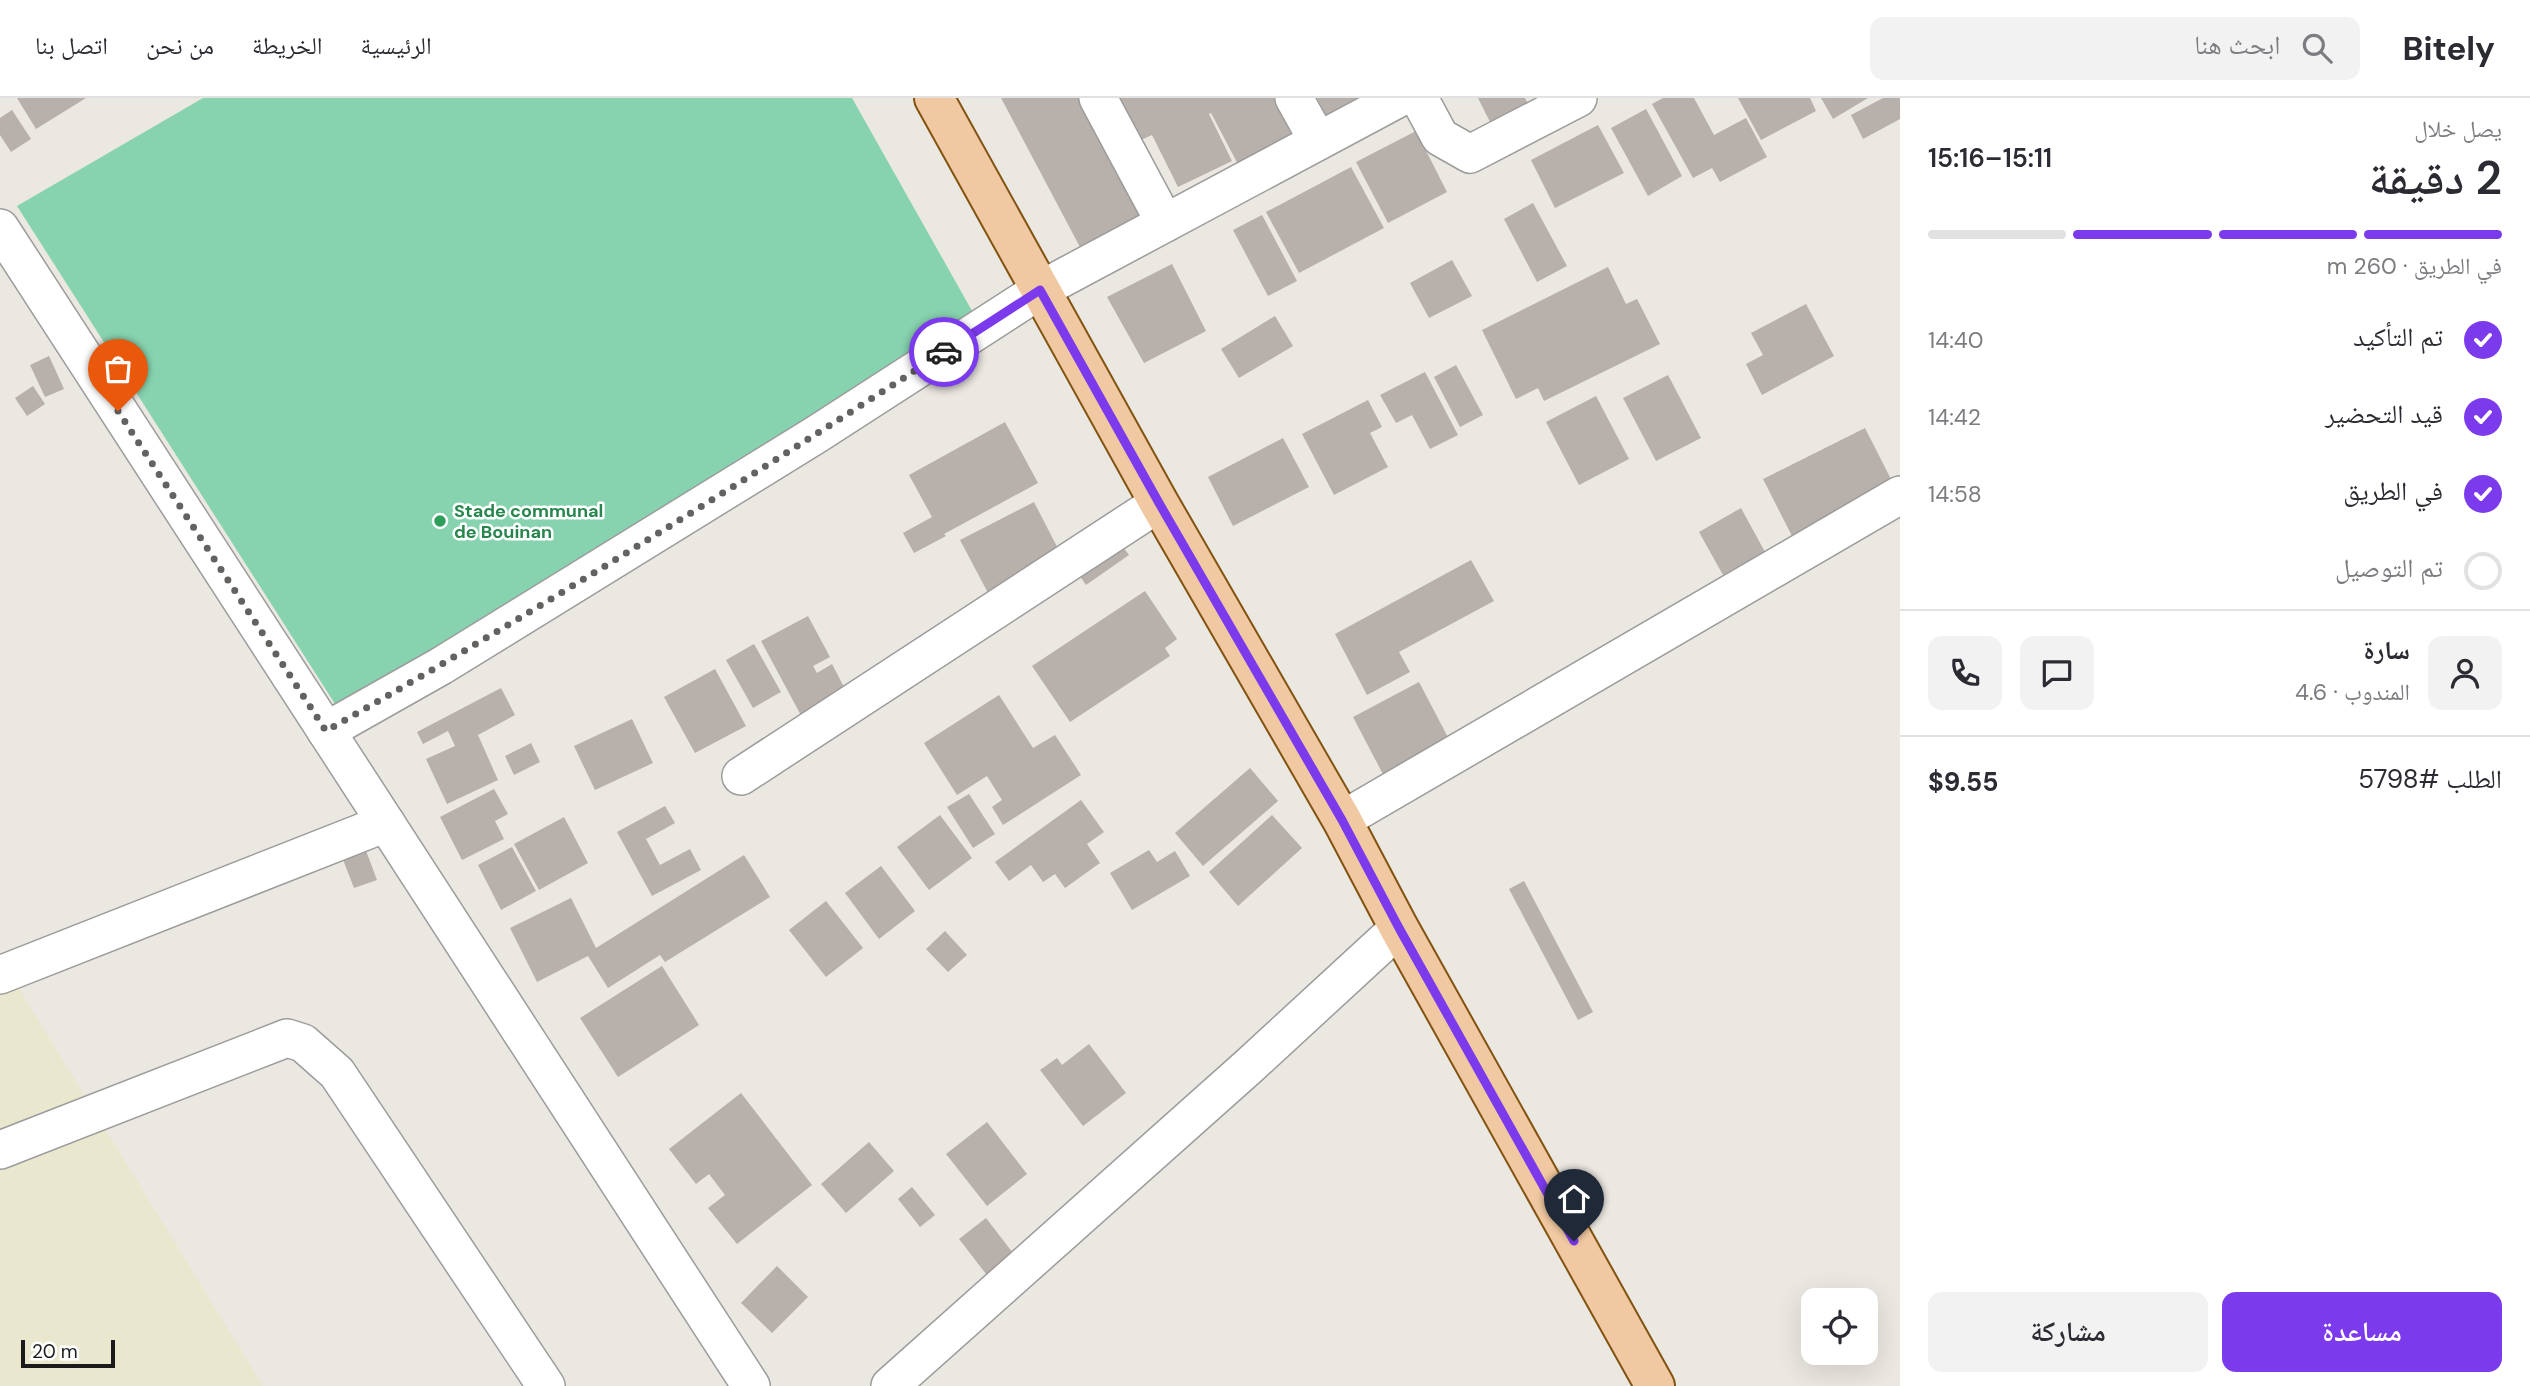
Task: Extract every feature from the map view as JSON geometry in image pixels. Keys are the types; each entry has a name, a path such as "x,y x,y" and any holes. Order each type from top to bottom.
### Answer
{"main road":[{"path":"934,98 1159,503 1342,820 1399,928 1655,1386"}],"street":[{"path":"1098,98 1165,223"},
{"path":"1294,98 1318,141"},
{"path":"326,731 441,666 817,434 1040,290 1399,98"},
{"path":"1419,98 1440,137 1470,154 1577,98"},
{"path":"0,228 751,1386"},
{"path":"1342,820 1900,495"},
{"path":"741,776 1159,503"},
{"path":"0,975 386,823"},
{"path":"890,1386 1248,1067 1399,928"},
{"path":"0,1150 287,1038 303,1043 337,1073 546,1386"}],"green space":[{"name":"Stade communal de Bouinan","path":"203,98 852,98 980,325 344,718 17,206"},
{"path":"5,966 263,1386 0,1386 0,968"}],"building":[{"path":"17,98 86,98 36,129"},
{"path":"1001,98 1087,98 1148,213 1081,249"},
{"path":"1120,98 1288,98 1307,135 1241,170 1211,113 1209,114 1232,161 1178,187 1152,135 1141,140"},
{"path":"1317,98 1383,98 1331,125"},
{"path":"1478,98 1525,98 1530,107 1492,126"},
{"path":"1663,98 1694,98 1714,135 1746,118 1767,157 1720,182 1712,168 1693,178 1652,104"},
{"path":"1738,98 1810,98 1816,111 1761,140"},
{"path":"1821,98 1868,98 1833,119"},
{"path":"1883,98 1900,98 1900,119 1863,139 1851,115"},
{"path":"1646,109 1682,176 1648,196 1611,128"},
{"path":"12,110 31,139 11,152 0,135 0,118"},
{"path":"1598,125 1624,173 1555,208 1531,160"},
{"path":"1416,131 1447,192 1388,223 1356,162"},
{"path":"1351,167 1384,228 1299,273 1266,212"},
{"path":"1533,203 1567,266 1537,282 1504,219"},
{"path":"1262,215 1297,281 1268,296 1233,230"},
{"path":"1452,260 1472,296 1429,318 1410,283"},
{"path":"1172,264 1206,331 1144,363 1107,297"},
{"path":"1608,267 1626,304 1637,299 1660,344 1544,401 1538,388 1516,399 1482,330"},
{"path":"1806,304 1834,356 1762,395 1746,364 1763,355 1751,333"},
{"path":"1275,316 1293,346 1239,378 1221,349"},
{"path":"49,356 64,389 45,397 30,365"},
{"path":"1456,365 1483,415 1460,427 1434,377"},
{"path":"1425,372 1458,435 1430,449 1412,415 1396,423 1380,395"},
{"path":"1668,375 1701,438 1656,461 1623,398"},
{"path":"33,386 45,404 27,416 15,398"},
{"path":"1596,396 1629,459 1579,485 1546,422"},
{"path":"1368,400 1382,427 1370,433 1388,467 1334,495 1302,434"},
{"path":"1005,422 1038,483 914,553 903,533 932,517 909,475"},
{"path":"1865,428 1898,493 1796,544 1763,479"},
{"path":"1283,438 1309,487 1233,526 1208,477"},
{"path":"1034,502 1069,570 996,608 960,540"},
{"path":"1741,508 1765,552 1723,575 1699,532"},
{"path":"1110,530 1129,555 1086,585 1069,560"},
{"path":"1471,560 1494,601 1399,652 1410,672 1367,695 1335,634"},
{"path":"1145,591 1177,639 1165,648 1170,656 1070,722 1032,666"},
{"path":"808,616 830,657 813,666 817,673 832,664 856,710 811,734 761,641"},
{"path":"754,644 781,692 753,708 726,660"},
{"path":"715,669 746,726 695,753 664,697"},
{"path":"1419,682 1452,745 1386,780 1353,717"},
{"path":"501,688 515,715 478,735 498,780 447,804 426,759 455,746 448,731 423,744 417,732"},
{"path":"999,695 1033,748 1055,735 1081,775 1003,825 992,807 1002,800 987,776 957,795 924,743"},
{"path":"632,719 653,763 595,790 574,746"},
{"path":"531,743 540,762 514,775 505,756"},
{"path":"1250,768 1278,801 1203,866 1175,833"},
{"path":"494,789 508,814 495,821 504,839 462,860 440,817"},
{"path":"969,794 995,834 973,848 947,807"},
{"path":"1081,800 1104,832 1087,844 1100,863 1065,888 1055,874 1043,882 1031,865 1009,881 995,862"},
{"path":"665,806 675,823 646,839 660,865 690,849 701,870 652,896 617,832"},
{"path":"940,815 972,858 929,890 897,847"},
{"path":"1272,815 1302,848 1238,906 1209,872"},
{"path":"564,817 588,863 539,890 514,844"},
{"path":"512,847 536,891 501,910 478,865"},
{"path":"365,848 377,880 354,888 342,857"},
{"path":"1149,850 1157,862 1175,851 1190,876 1132,910 1110,873"},
{"path":"744,855 770,897 665,962 660,955 608,988 588,956 537,982 510,928 571,898 596,948"},
{"path":"881,866 915,911 879,939 845,893"},
{"path":"1524,881 1593,1012 1578,1020 1509,889"},
{"path":"826,901 863,948 826,977 789,930"},
{"path":"945,931 967,955 948,972 926,949"},
{"path":"662,966 699,1025 618,1077 580,1018"},
{"path":"1089,1044 1126,1093 1083,1126 1040,1070 1057,1058 1062,1065"},
{"path":"741,1093 812,1185 737,1244 708,1208 725,1195 709,1174 696,1184 669,1149"},
{"path":"987,1122 1027,1174 987,1206 946,1154"},
{"path":"869,1142 894,1171 846,1213 821,1184"},
{"path":"912,1187 935,1215 920,1227 898,1199"},
{"path":"986,1218 1020,1262 993,1283 959,1239"},
{"path":"777,1266 808,1297 772,1333 741,1303"}],"way so far":[{"path":"118,411 326,731 441,666 817,434 944,352"}],"place":[{"name":"Stade communal de Bouinan","path":"440,521"}],"route":[{"path":"944,352 1040,290 1342,820 1399,928 1574,1241"}]}
